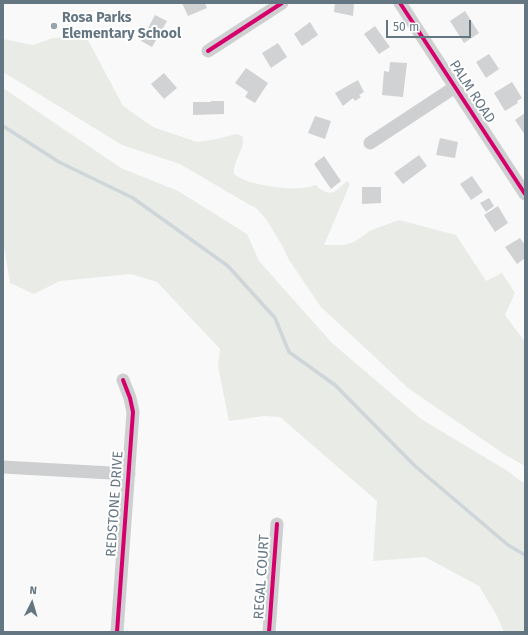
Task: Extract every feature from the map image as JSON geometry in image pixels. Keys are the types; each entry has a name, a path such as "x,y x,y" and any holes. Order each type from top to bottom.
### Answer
{"street":[{"path":"208,51 282,3"},
{"name":"PALM ROAD","path":"400,3 525,194"},
{"path":"370,143 455,87"},
{"name":"REDSTONE DRIVE","path":"118,632 133,412 130,398 123,380"},
{"path":"3,466 129,474"},
{"name":"REGAL COURT","path":"269,632 277,524"}],"shaded area":[{"path":"81,36 88,40 123,106 153,127 197,142 236,134 242,136 243,144 234,169 234,174 239,178 266,186 285,188 302,188 316,185 328,193 334,192 347,181 350,184 324,245 344,245 354,242 369,231 399,220 456,235 486,281 502,273 515,293 505,315 525,342 525,466 504,454 408,388 321,307 289,260 266,219 255,207 180,164 122,145 3,72 3,39 33,45 53,38"},
{"path":"3,88 121,168 178,191 247,234 259,261 332,343 421,419 506,470 525,484 525,632 504,632 497,616 479,586 425,557 373,561 377,501 280,417 264,416 229,421 218,366 220,349 157,282 131,274 60,281 34,294 10,283 4,246"}],"building":[{"path":"182,3 205,3 207,8 188,16"},
{"path":"335,3 354,3 353,16 334,12"},
{"path":"465,11 479,33 464,43 450,21"},
{"path":"155,15 167,21 152,47 141,41"},
{"path":"310,22 318,35 302,46 294,34"},
{"path":"375,26 390,47 379,54 364,34"},
{"path":"278,43 287,57 271,68 262,53"},
{"path":"489,54 499,69 486,78 476,62"},
{"path":"390,62 407,63 403,97 382,95 384,71 389,72"},
{"path":"246,68 268,83 255,103 245,97 248,92 235,83"},
{"path":"164,73 177,88 164,99 151,84"},
{"path":"358,80 364,92 359,95 361,97 355,101 353,98 343,106 335,93"},
{"path":"512,82 522,98 517,101 518,103 505,111 494,93"},
{"path":"224,101 224,114 193,115 193,102"},
{"path":"525,113 525,135 515,120"},
{"path":"315,116 331,121 325,139 308,133"},
{"path":"440,138 458,142 455,158 436,155"},
{"path":"419,155 427,166 403,184 394,173"},
{"path":"324,156 341,181 331,189 314,164"},
{"path":"472,176 483,192 471,200 460,184"},
{"path":"362,187 381,187 381,203 362,204"},
{"path":"489,198 494,206 486,212 480,203"},
{"path":"498,206 508,223 495,232 484,215"},
{"path":"520,238 525,245 525,258 517,264 505,247"}],"waterway":[{"path":"3,126 59,162 133,198 228,266 275,318 289,352 335,385 415,466 508,545 525,555"}],"cycle path":[{"path":"208,51 282,3"},
{"path":"400,3 525,194"},
{"path":"117,632 133,412 130,398 123,380"},
{"path":"269,632 277,524"}],"place":[{"name":"Rosa Parks Elementary School","path":"54,26"}]}
